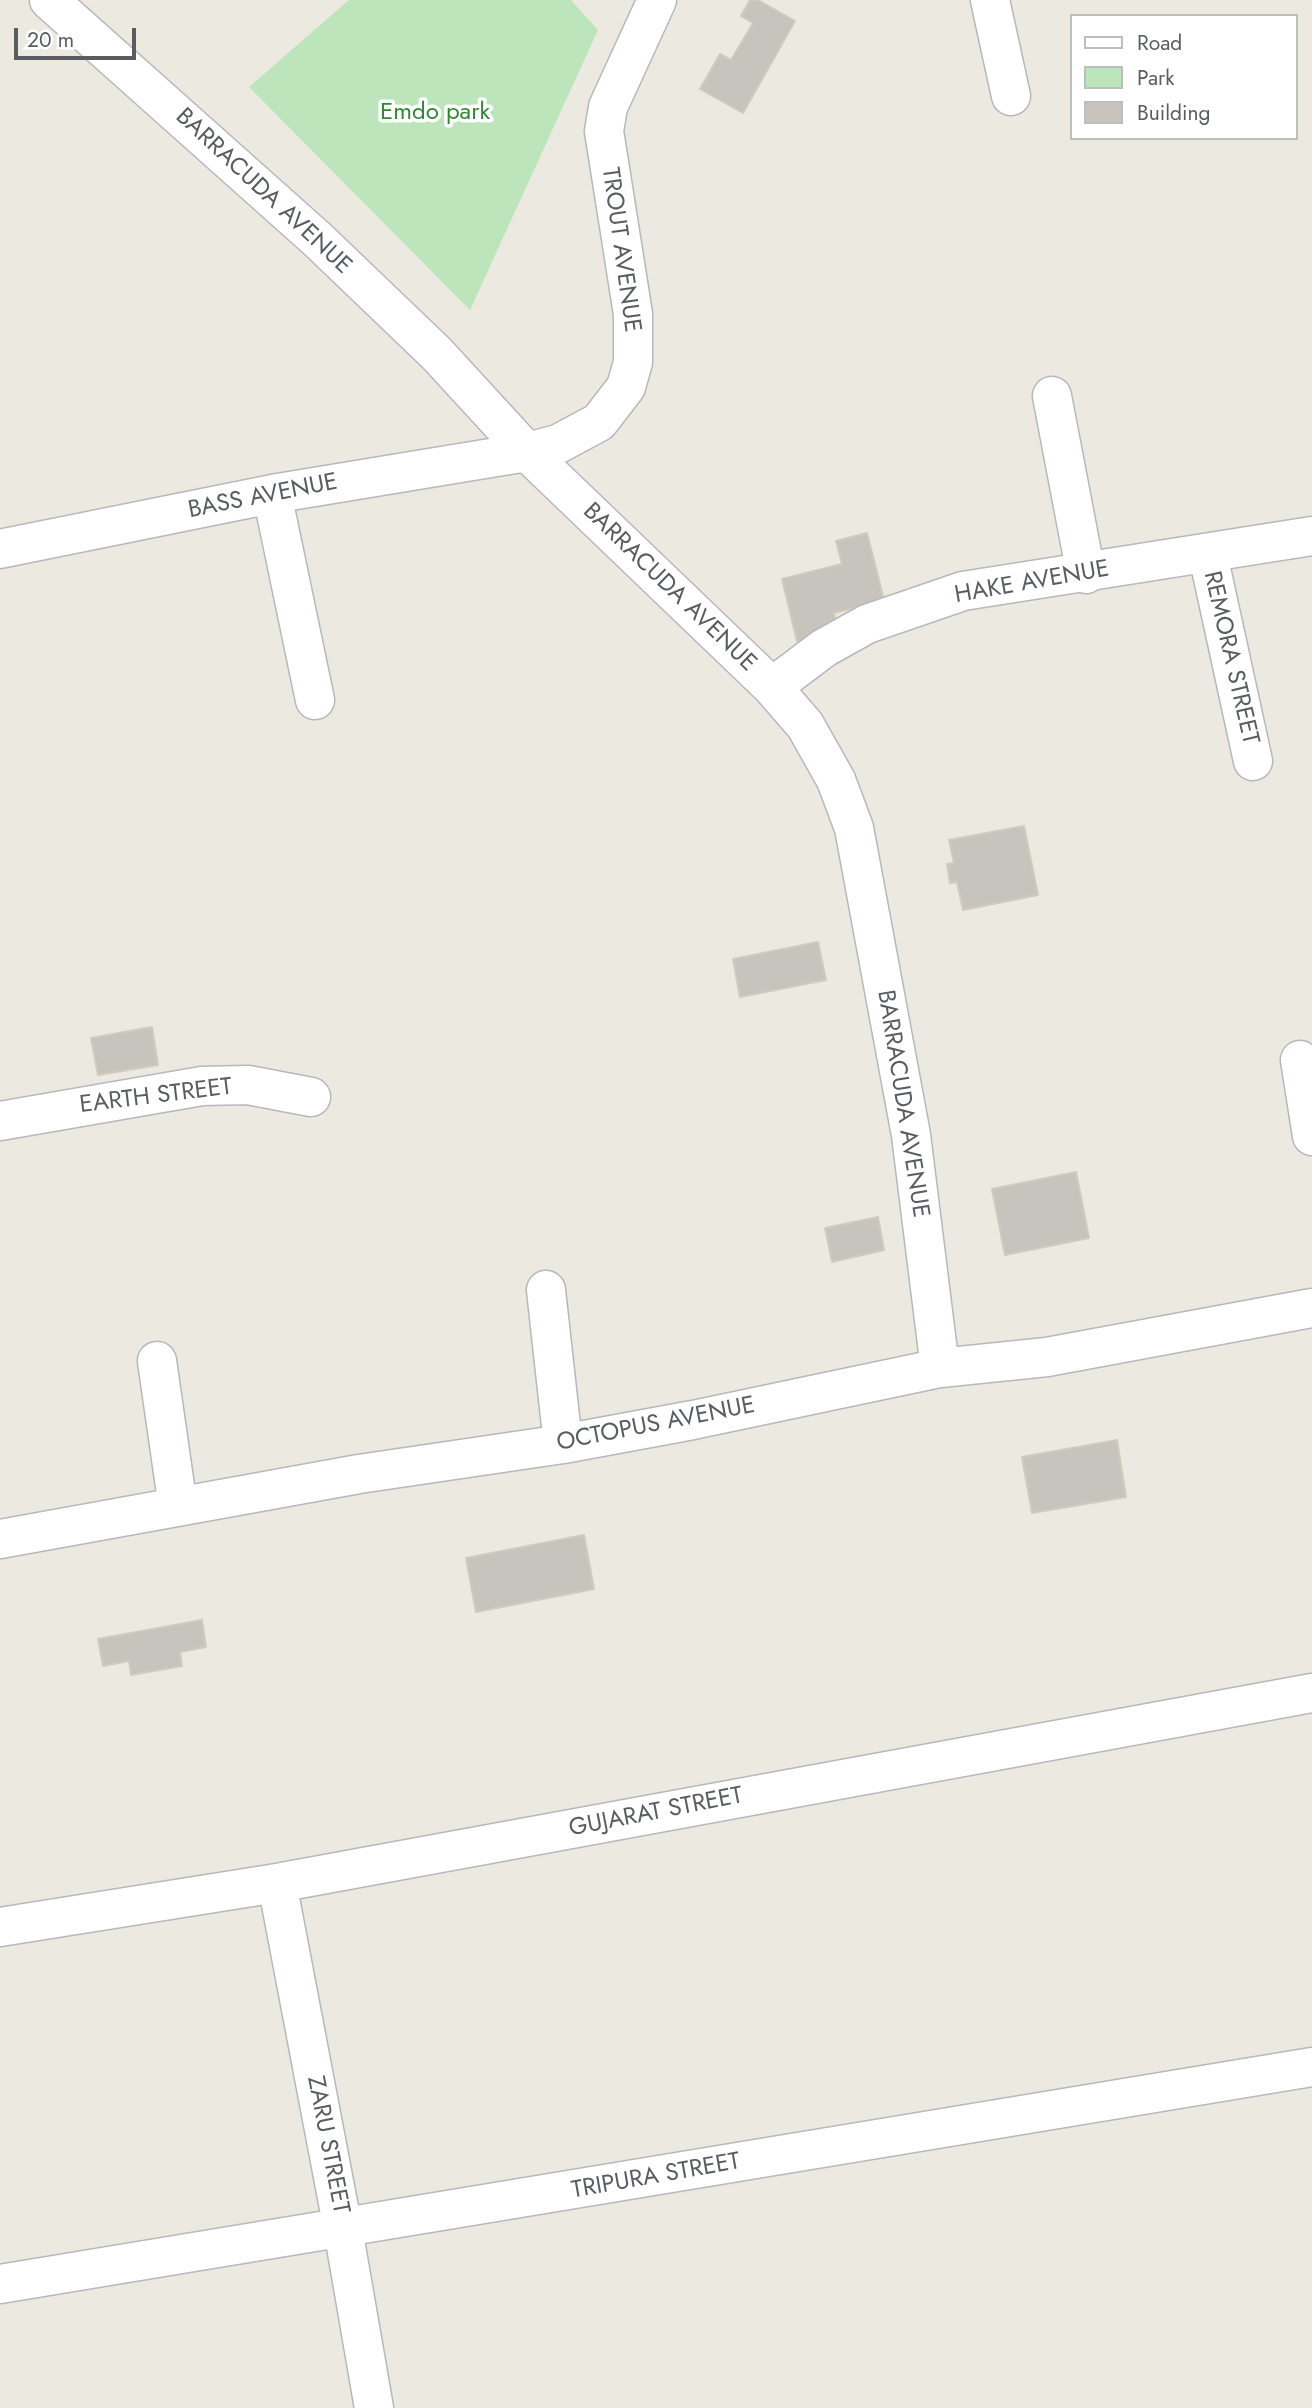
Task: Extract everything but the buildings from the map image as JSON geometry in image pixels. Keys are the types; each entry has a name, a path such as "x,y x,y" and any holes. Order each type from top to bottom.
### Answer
{"street":[{"name":"BARRACUDA AVENUE","path":"49,0 317,239 437,354 527,452 772,687 806,725 836,780 854,828 911,1135 940,1368"},
{"name":"TROUT AVENUE","path":"527,452 583,433 599,422 626,387 633,362 633,314 604,131 608,107 657,0"},
{"path":"990,0 1011,96"},
{"path":"1052,397 1086,574"},
{"name":"BASS AVENUE","path":"0,549 272,494 527,452"},
{"path":"272,494 315,700"},
{"name":"HAKE AVENUE","path":"772,687 824,648 867,624 963,591 1208,555 1312,536"},
{"name":"REMORA STREET","path":"1208,555 1253,761"},
{"path":"1300,1060 1312,1136"},
{"name":"EARTH STREET","path":"0,1122 202,1086 248,1085 311,1097"},
{"path":"546,1290 563,1444"},
{"name":"OCTOPUS AVENUE","path":"0,1539 359,1474 563,1444 940,1368 1059,1355 1312,1308"},
{"path":"156,1361 178,1507"},
{"name":"GUJARAT STREET","path":"0,1927 277,1884 1312,1693"},
{"name":"ZARU STREET","path":"277,1884 374,2408"},
{"name":"TRIPURA STREET","path":"0,2284 1312,2067"}],"green space":[{"name":"Emdo park","path":"349,0 571,0 598,30 470,310 249,87"}]}
